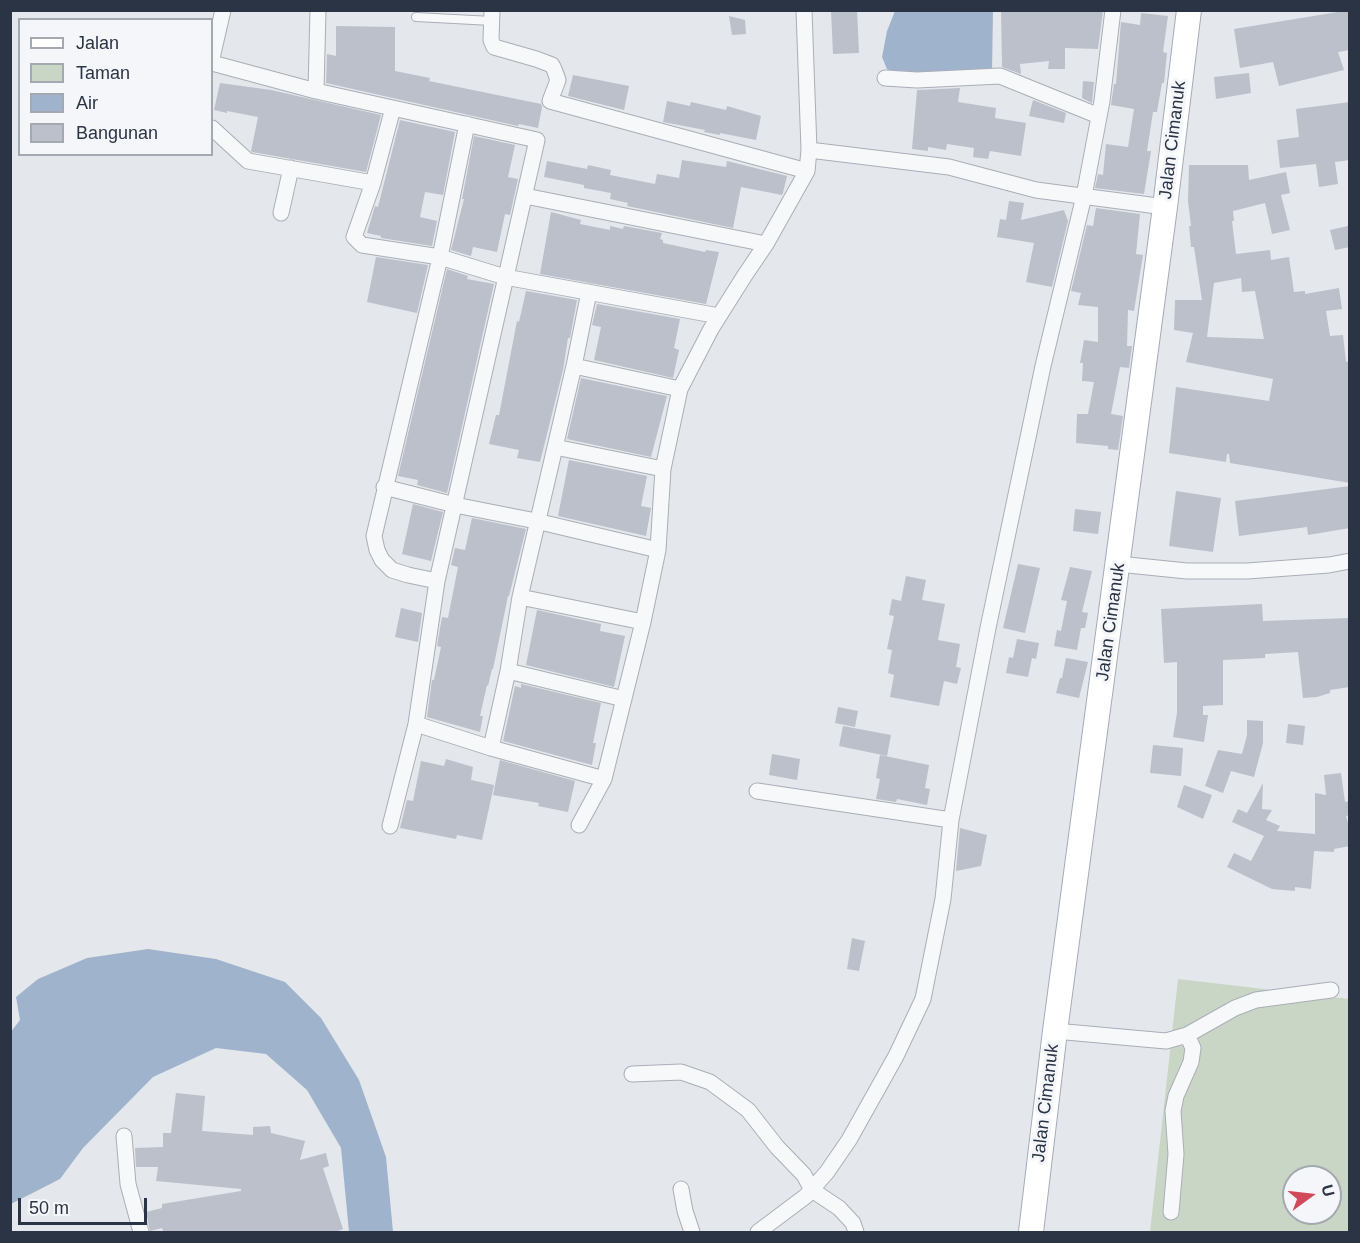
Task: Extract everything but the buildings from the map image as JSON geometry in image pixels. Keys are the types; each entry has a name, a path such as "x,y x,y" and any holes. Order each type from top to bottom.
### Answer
{"main road":[{"name":"Jalan Cimanuk","path":"1031,1233 1055,1031 1165,207 1189,10"}],"street":[{"path":"213,54 223,10"},
{"path":"316,91 318,10"},
{"path":"579,825 604,779 644,622 658,550 663,469 680,389 719,316 744,274 766,244 807,171 809,150 804,10"},
{"path":"766,1230 812,1190 849,1140 896,1056 923,999 943,899 951,820 988,628 1041,377 1084,196 1099,116 1113,10"},
{"path":"492,16 491,40 494,47 536,59 552,65 555,69 558,80 550,101 807,171"},
{"path":"213,63 316,91 537,140 437,580 416,724 390,826"},
{"path":"885,78 917,80 1000,76 1099,116"},
{"path":"393,108 373,183 354,237 362,245 440,257 505,277 719,316"},
{"path":"437,580 392,570 382,560 374,536 440,257 467,124"},
{"path":"213,129 248,161 373,183"},
{"path":"809,150 949,167 1036,190 1165,207"},
{"path":"281,213 291,168"},
{"path":"525,196 766,244"},
{"path":"491,748 508,671 520,597 589,292"},
{"path":"574,366 680,389"},
{"path":"555,447 663,469"},
{"path":"384,487 454,505 537,521 658,550"},
{"path":"1118,564 1187,571 1247,571 1329,565 1350,561"},
{"path":"520,597 644,622"},
{"path":"508,671 624,699"},
{"path":"416,724 491,748 604,779"},
{"path":"757,791 951,820"},
{"path":"1055,1031 1166,1041 1187,1035 1235,1008 1256,1000 1331,990"},
{"path":"1172,1212 1176,1154 1173,1110 1176,1096 1191,1062 1193,1048 1187,1035"},
{"path":"632,1074 681,1072 711,1082 748,1110 777,1147 804,1175 812,1190 838,1208 853,1223 856,1233"},
{"path":"124,1136 128,1184 141,1233"},
{"path":"681,1189 692,1233"}],"lane":[{"path":"416,17 492,16"}],"green space":[{"path":"1178,979 1349,999 1349,1232 1150,1232"}],"water":[{"path":"895,11 993,11 992,71 896,73 887,69 882,57 887,31"},
{"path":"148,949 216,959 285,982 321,1018 359,1080 386,1157 393,1232 349,1232 341,1148 307,1090 266,1054 216,1048 153,1077 83,1148 60,1179 11,1204 10,1033 20,1020 16,997 38,979 87,958"}]}
